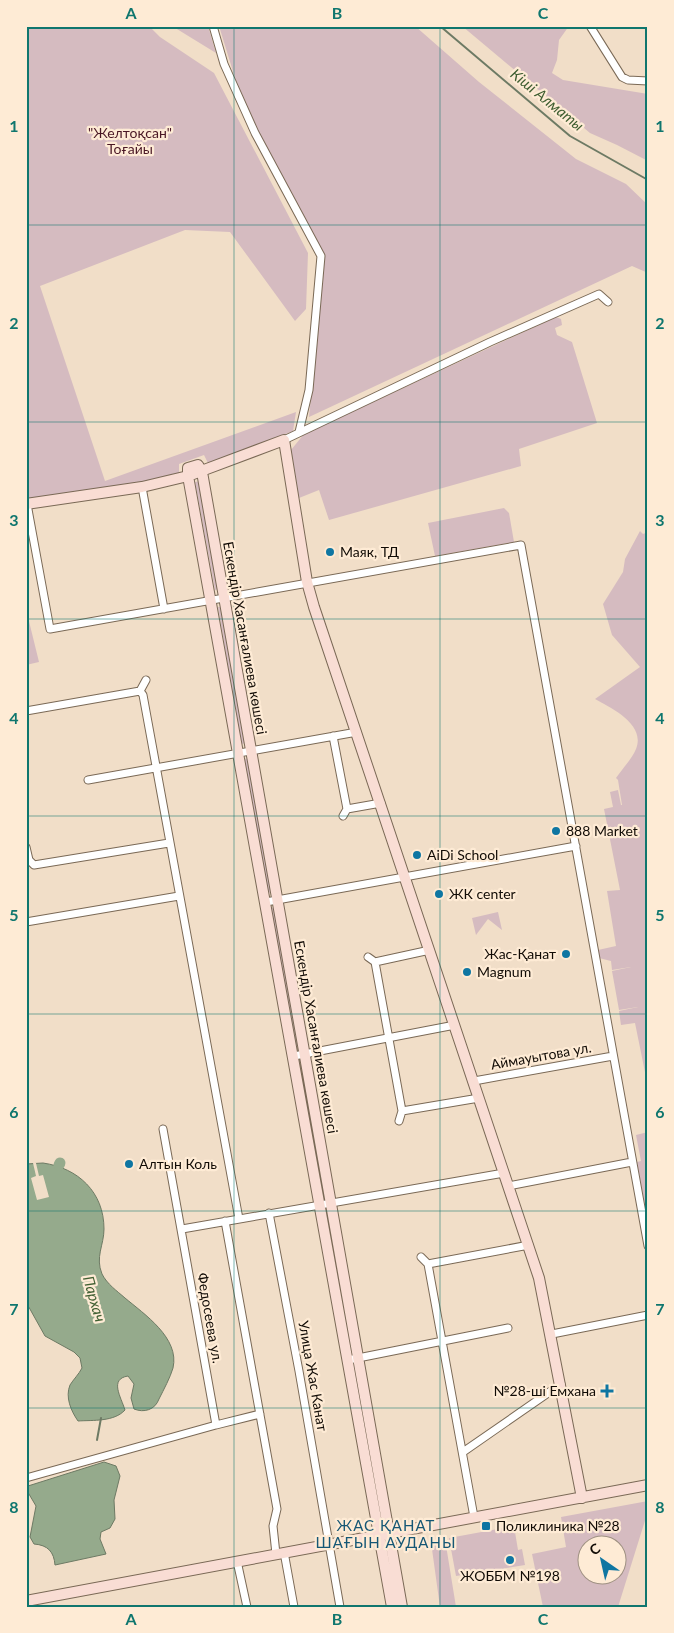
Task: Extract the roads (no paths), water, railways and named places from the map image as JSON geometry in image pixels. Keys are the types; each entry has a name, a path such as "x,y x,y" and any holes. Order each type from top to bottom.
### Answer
{"street":[{"path":"214,26 224,64 254,133 321,256 310,390 298,432"},
{"path":"590,26 622,76 628,80 648,81"},
{"path":"608,302 599,294 490,342 284,440 202,472 142,487 27,504 50,629 521,545 648,1246"},
{"path":"284,440 307,582 539,1278 552,1334 582,1498"},
{"name":"Ескендір Хасанғалиева көшесі","path":"202,472 331,1202 353,1359"},
{"name":"Ескендір Хасанғалиева көшесі","path":"188,476 320,1204 353,1359 384,1534 392,1607"},
{"path":"142,487 164,609"},
{"path":"140,691 146,680"},
{"path":"26,712 140,691"},
{"path":"140,691 143,695 238,1219"},
{"path":"88,780 356,732"},
{"path":"333,736 347,809 343,816"},
{"path":"347,809 381,803"},
{"path":"26,848 28,860 34,865 170,843"},
{"path":"266,902 576,846"},
{"path":"26,922 179,896"},
{"path":"399,1121 402,1111 389,1037 372,960 430,950"},
{"path":"294,1056 455,1025"},
{"name":"Аймауытова ул.","path":"474,1082 613,1056"},
{"path":"402,1111 479,1098"},
{"name":"Федосеева ул.","path":"163,1129 216,1425"},
{"path":"508,1186 632,1162"},
{"path":"182,1229 504,1173"},
{"name":"Улица Жас Канат","path":"269,1214 340,1607"},
{"path":"225,1221 277,1509 273,1526 294,1607"},
{"path":"428,1264 528,1245"},
{"path":"421,1257 428,1264 474,1517"},
{"path":"552,1334 648,1315"},
{"path":"353,1359 508,1328"},
{"path":"463,1452 561,1384"},
{"path":"30,1477 108,1453 131,1449 260,1414"},
{"path":"26,1601 648,1485"},
{"name":"Ескендір Хасанғалиева көшесі","path":"384,1534 402,1607"},
{"path":"237,1561 247,1607"}],"water":[{"path":"43,1163 67,1170 78,1176 94,1193 103,1216 104,1235 99,1262 102,1274 112,1287 142,1311 159,1328 171,1347 174,1357 172,1372 157,1403 149,1410 134,1409 131,1398 134,1384 128,1376 122,1378 118,1385 125,1410 120,1414 103,1420 78,1421 73,1413 68,1394 70,1385 82,1368 80,1358 74,1352 45,1336 26,1302 26,1164"},
{"path":"104,1462 116,1466 120,1476 114,1500 115,1519 110,1528 101,1532 100,1539 106,1554 55,1565 52,1553 43,1546 34,1544 30,1537 36,1506 26,1489 28,1486"}],"waterway":[{"name":"Кіші Алматы","path":"440,26 570,136 648,180"},
{"name":"Пархач","path":"97,1440 101,1418"}],"place":[{"name":"Маяк, ТД","path":"330,552"},
{"name":"888 Market","path":"556,831"},
{"name":"AiDi School","path":"417,855"},
{"name":"ЖК center","path":"439,894"},
{"name":"Жас-Қанат","path":"566,954"},
{"name":"Magnum","path":"467,972"},
{"name":"Алтын Коль","path":"129,1164"},
{"name":"№28-ші Емхана","path":"607,1391"},
{"name":"Поликлиника №28","path":"486,1526"},
{"name":"ЖОББМ №198","path":"510,1560"}],"district":[{"name":"ЖАС ҚАНАТ ШАҒЫН АУДАНЫ","path":"386,1534"}],"park label":[{"name":"\"Желтоқсан\" Тоғайы","path":"130,142"}]}
